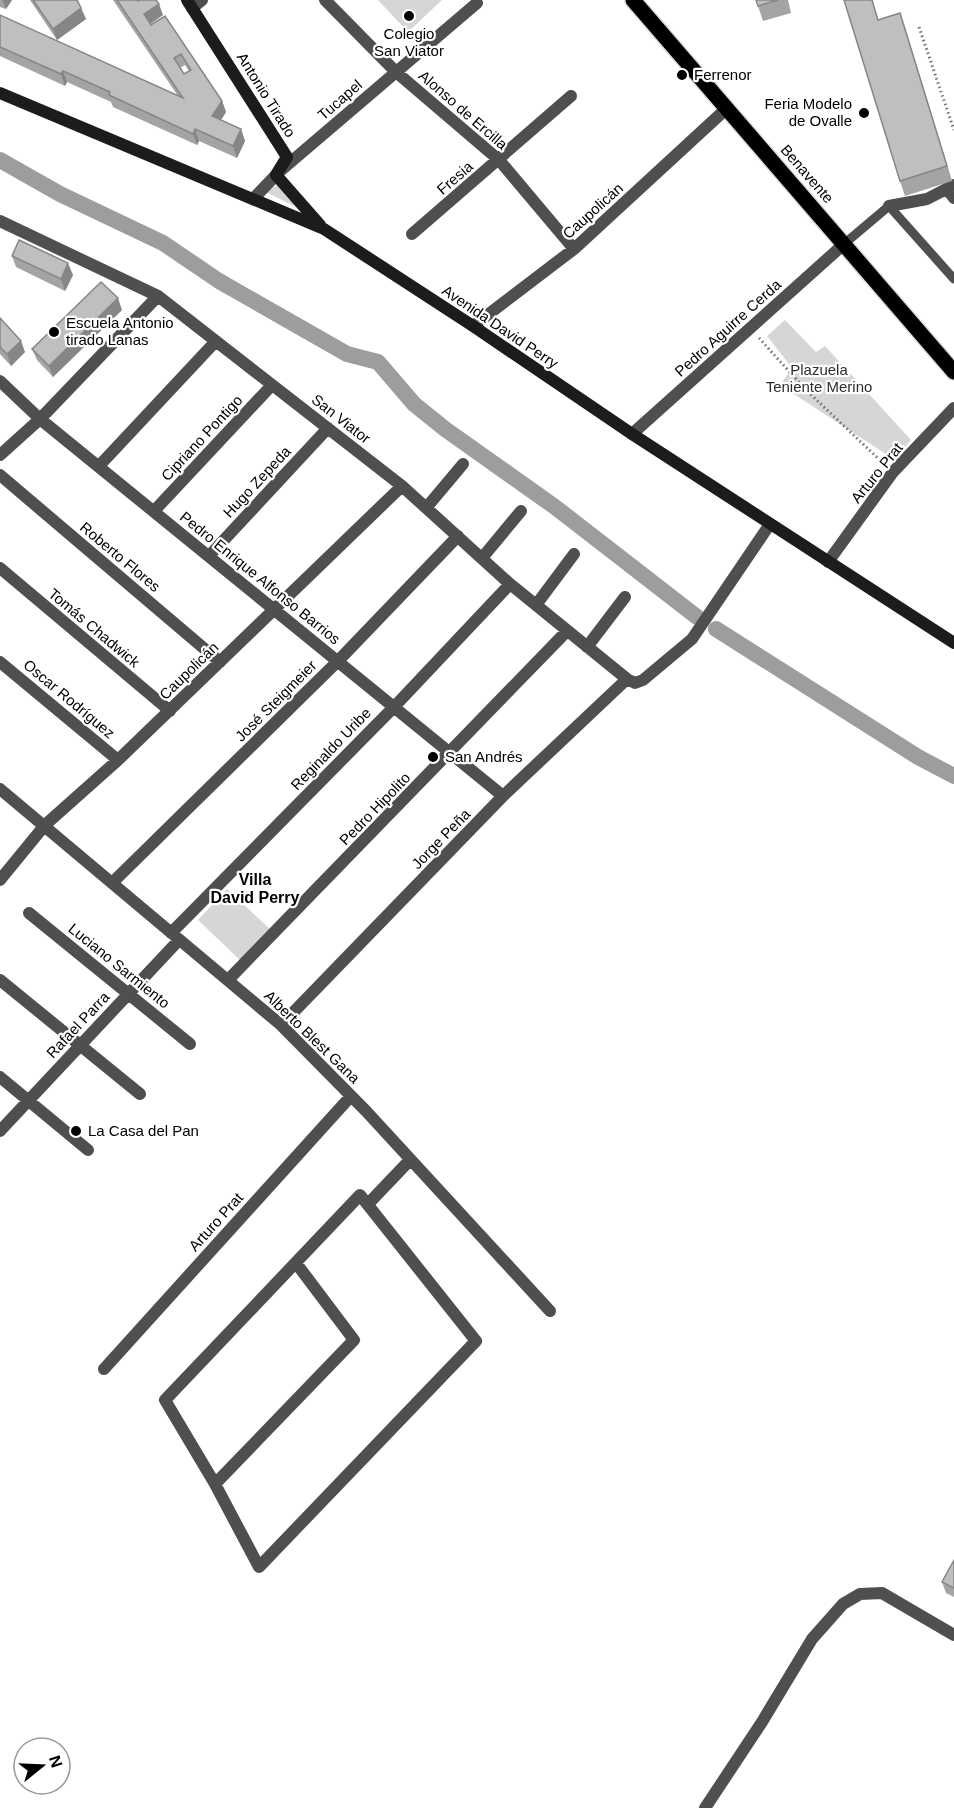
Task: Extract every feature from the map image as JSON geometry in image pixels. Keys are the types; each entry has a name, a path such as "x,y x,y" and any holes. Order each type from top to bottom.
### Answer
{"main road":[{"name":"Benavente","path":"633,0 954,372"},
{"name":"Antonio Tirado","path":"194,2 287,157 276,175"},
{"name":"Avenida David Perry","path":"0,93 324,229 473,326 632,434 954,642"},
{"path":"276,175 324,229"}],"street":[{"name":"Alonso de Ercilla","path":"325,0 396,72 499,160 574,249"},
{"name":"Tucapel","path":"253,199 276,175 477,3"},
{"name":"Fresia","path":"412,234 571,96"},
{"name":"Caupolicán","path":"473,326 574,249 726,109"},
{"path":"889,206 952,191"},
{"name":"San Viator","path":"0,221 158,297 402,486 510,585 631,681"},
{"name":"Pedro Aguirre Cerda","path":"632,434 844,244"},
{"path":"0,455 40,419 158,297"},
{"path":"99,466 216,341"},
{"name":"Pedro Enrique Alfonso Barrios","path":"0,381 40,419 503,796"},
{"name":"Cipriano Pontigo","path":"154,511 272,385"},
{"name":"Arturo Prat","path":"828,561 893,472 954,408"},
{"name":"Hugo Zepeda","path":"209,556 328,428"},
{"path":"426,508 463,464"},
{"name":"Roberto Flores","path":"0,475 220,662"},
{"name":"Caupolicán","path":"0,880 45,825 170,711 402,486"},
{"path":"482,558 520,511"},
{"name":"Jorge Peña","path":"281,1025 503,796 631,681 643,680 692,639 770,524"},
{"name":"José Steigmeier","path":"112,884 338,661 458,536"},
{"path":"536,605 573,554"},
{"name":"Tomás Chadwick","path":"0,568 170,711"},
{"name":"Reginaldo Uribe","path":"175,937 510,585"},
{"path":"587,647 625,597"},
{"name":"Pedro Hipolito","path":"228,981 567,631"},
{"name":"Oscar Rodríguez","path":"0,662 118,760"},
{"name":"Alberto Blest Gana","path":"0,789 281,1025 351,1096 550,1311"},
{"name":"Luciano Sarmiento","path":"29,913 190,1044"},
{"name":"Rafael Parra","path":"0,1131 129,994 175,937"},
{"path":"0,980 140,1094"},
{"path":"0,1077 88,1150"},
{"name":"Arturo Prat","path":"104,1369 351,1096"},
{"path":"368,1204 410,1160"},
{"path":"360,1195 368,1204 476,1341 259,1567 215,1484 165,1401 360,1195"},
{"path":"215,1484 354,1340 296,1263"},
{"path":"705,1808 762,1722 812,1639 843,1604 860,1594 882,1593 954,1635"}],"lane":[{"path":"844,244 889,206 954,279"}],"path":[{"path":"919,27 954,130"},
{"path":"750,329 805,389 893,472"}],"green space":[{"name":"Colegio San Viator","path":"378,0 442,0 408,32"},
{"path":"279,184 302,210 266,192"},
{"name":"Plazuela Teniente Merino","path":"785,320 816,352 825,346 911,440 895,460 780,385 792,368 767,336"},
{"path":"227,889 271,930 241,961 198,920"}],"building":[{"path":"33,0 77,0 81,8 53,29"},
{"path":"117,0 156,0 159,4 144,14 151,25 165,16 222,101 212,116 241,129 233,146 195,129 193,134 109,95 110,92 63,71 61,74 0,47 0,15 183,98","holes":["181,54 191,70 184,74 174,58"]},
{"path":"756,0 778,0 758,6"},
{"path":"844,0 872,0 878,20 900,13 947,166 900,181"},
{"path":"19,240 68,263 61,279 12,256"},
{"path":"101,282 118,298 49,366 32,349"},
{"path":"0,318 21,341 7,354 0,347"},
{"path":"954,1560 954,1588 942,1582"}],"waterway":[{"path":"0,160 60,194 163,243 219,281 347,354 378,362 414,404 445,429 555,507 697,617"},
{"path":"716,629 918,757 954,776"}],"place":[{"name":"Colegio San Viator","path":"409,16"},
{"name":"Ferrenor","path":"682,75"},
{"name":"Feria Modelo de Ovalle","path":"864,113"},
{"name":"Escuela Antonio tirado Lanas","path":"54,332"},
{"name":"San Andrés","path":"433,757"},
{"name":"La Casa del Pan","path":"76,1131"}],"district":[{"name":"Villa David Perry","path":"255,888"}]}
